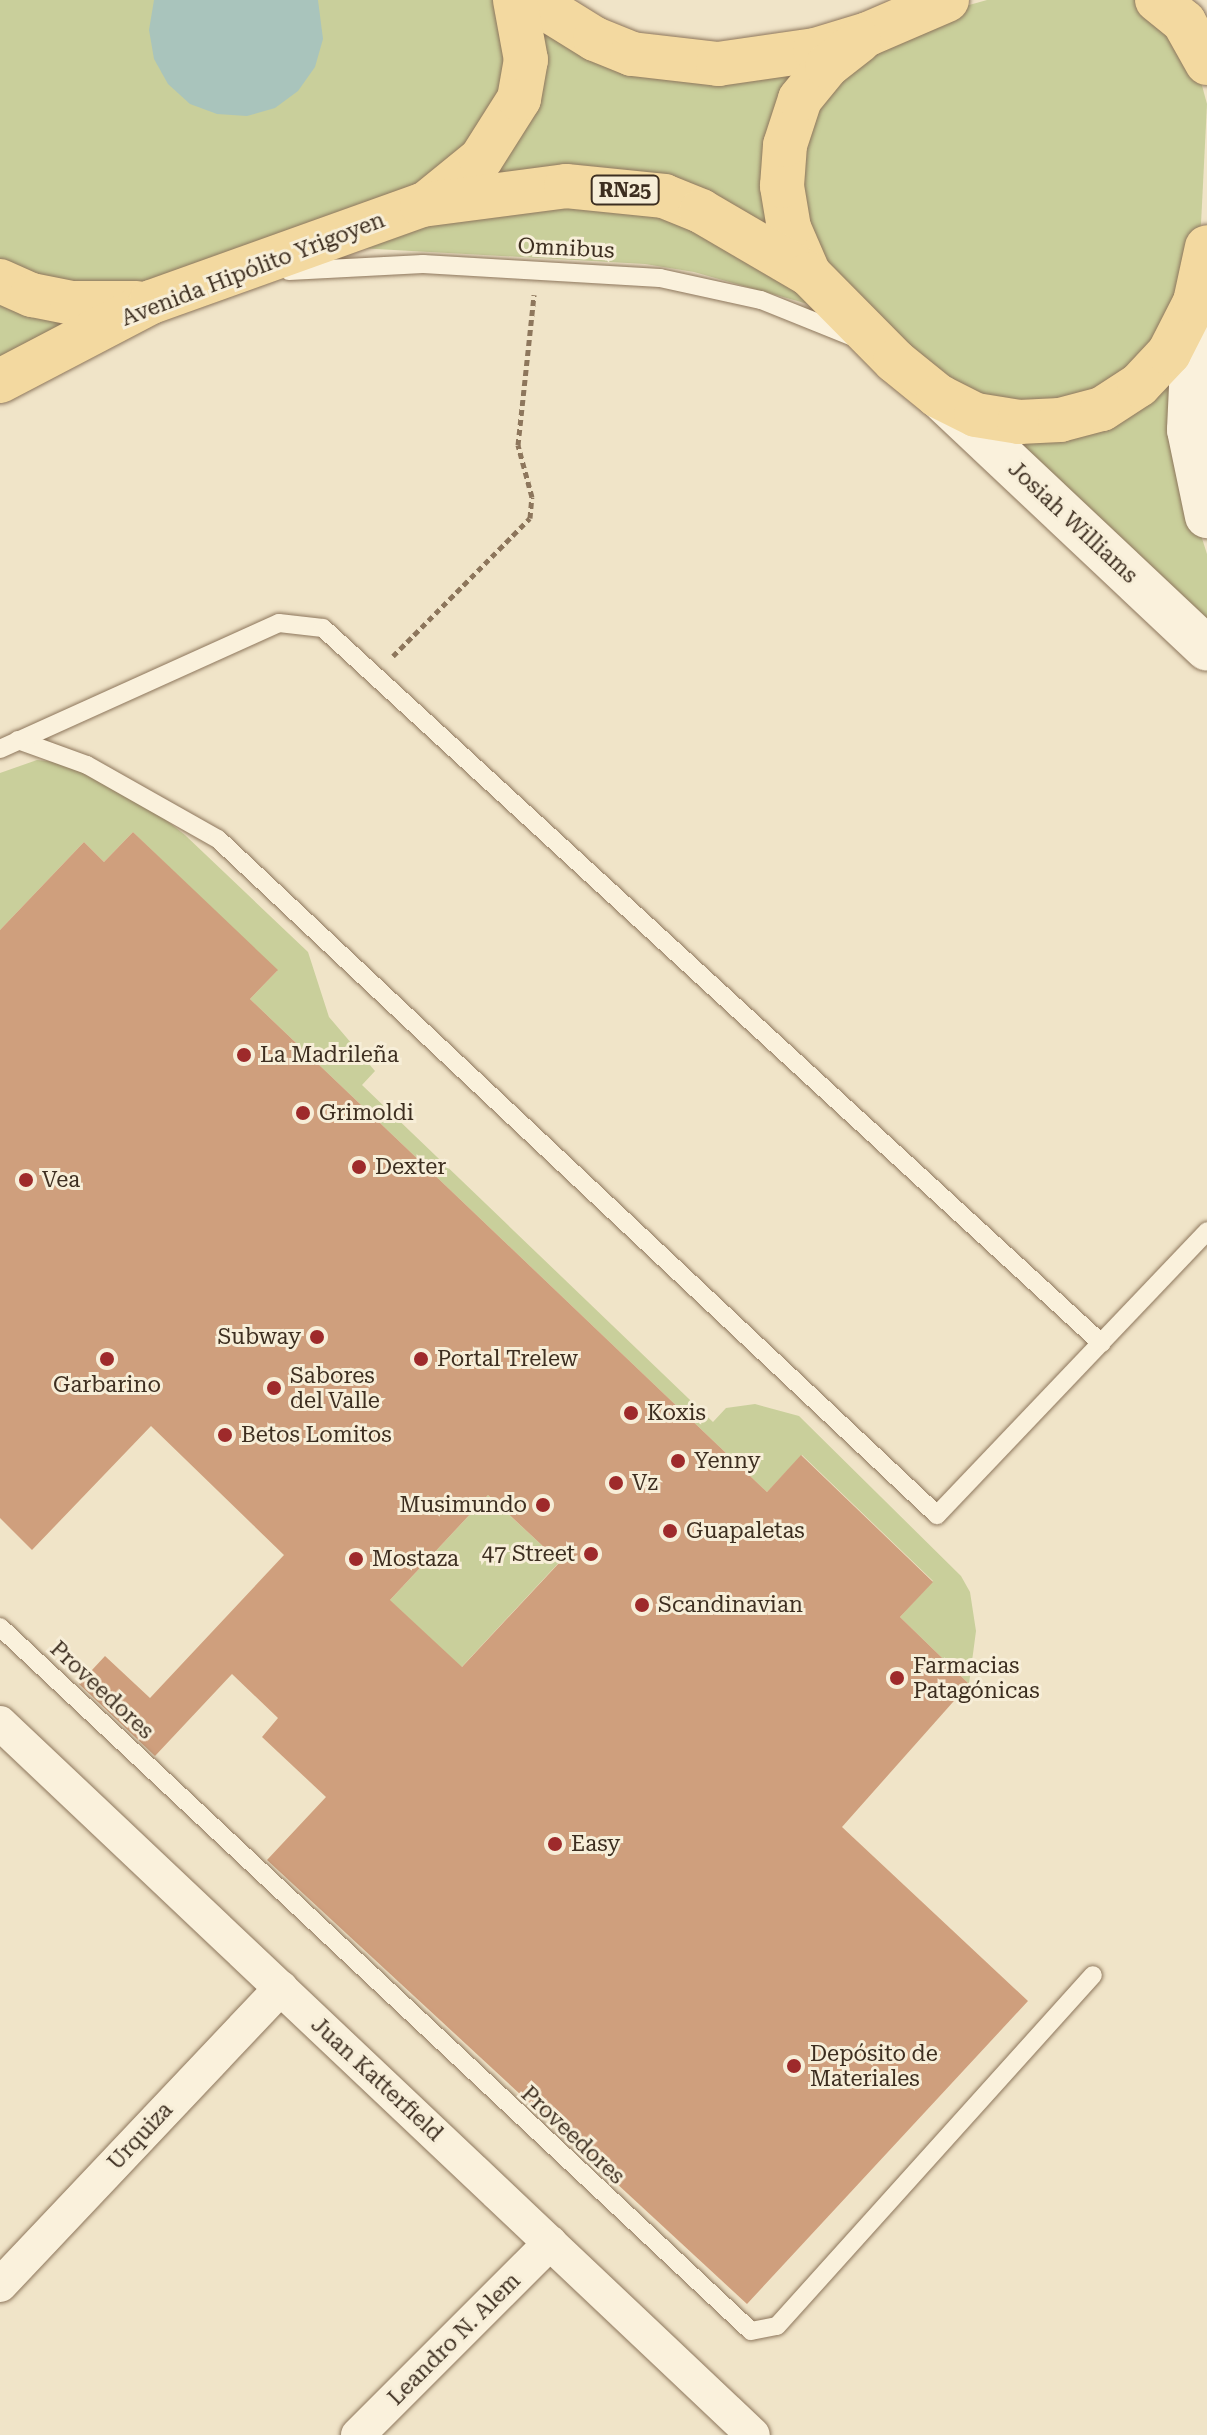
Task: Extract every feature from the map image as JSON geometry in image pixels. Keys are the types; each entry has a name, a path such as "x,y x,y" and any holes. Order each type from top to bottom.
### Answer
{"main road":[{"name":"RN25","path":"422,205 481,159 519,99 526,60 515,0"},
{"name":"RN25","path":"532,0 595,39 675,63 769,58 868,34 947,0"},
{"path":"1157,0 1184,22 1207,63"},
{"name":"RN25","path":"809,274 784,200 785,145 800,99 827,66 868,34"},
{"name":"RN25","path":"422,205 566,186 664,196 701,211 809,274 895,361 938,396 976,415 1019,422 1060,420 1102,409 1139,385 1169,353 1195,302 1207,247"},
{"name":"Avenida Hipólito Yrigoyen","path":"0,381 151,302 218,281 422,205"},
{"name":"RN25","path":"0,281 32,295 72,303 151,302"},
{"path":"1195,302 1189,430 1207,516"},
{"name":"Josiah Williams","path":"938,396 1207,649"}],"street":[{"name":"Juan Katterfield","path":"0,1723 753,2435"},
{"name":"Urquiza","path":"0,2285 281,1988"},
{"name":"Leandro N. Alem","path":"358,2435 550,2243"}],"lane":[{"name":"Omnibus","path":"218,281 308,268 423,264 660,278 711,287 812,318 895,361"},
{"path":"0,749 279,623 323,628 376,673 1101,1343"},
{"path":"18,740 87,765 218,839 937,1515 1207,1231"},
{"name":"Proveedores","path":"0,1627 751,2331 777,2326 1093,1975"}],"path":[{"path":"376,673 530,518 532,497 518,445 534,289 546,290"}],"green space":[{"path":"0,0 501,0 511,41 491,133 415,184 121,296 0,270"},
{"path":"987,0 1138,0 1197,67 1207,104 1201,224 1189,276 1152,355 1093,399 1002,404 946,380 815,253 794,153 832,77 962,7"},
{"path":"532,15 583,44 817,57 774,224 754,229 475,180"},
{"path":"546,206 648,213 700,230 750,258 815,306 694,272 645,264 358,248 400,231"},
{"path":"0,297 84,315 0,358"},
{"path":"1178,354 1185,485 1207,554 1207,630 1010,433"},
{"path":"37,760 67,763 138,798 185,835 308,952 329,1017 375,1071 362,1085 713,1422 726,1408 755,1404 799,1416 961,1576 970,1592 976,1631 969,1684 900,1617 933,1581 802,1455 767,1492 250,999 277,971 133,832 104,862 84,842 0,930 0,773"},
{"path":"488,1495 560,1562 461,1667 390,1600"}],"water":[{"path":"154,0 318,0 323,39 315,67 298,91 275,108 247,116 217,114 190,104 168,84 154,59 149,30"}],"building":[{"path":"133,832 278,970 250,999 767,1492 801,1455 933,1582 900,1617 969,1684 842,1827 1028,2001 747,2304 267,1860 326,1797 262,1737 278,1718 232,1674 155,1756 79,1684 105,1656 150,1698 284,1555 151,1426 32,1550 0,1518 0,930 84,842 104,862","holes":["488,1495 560,1562 462,1667 390,1600"]}],"place":[{"name":"La Madrileña","path":"244,1055"},
{"name":"Grimoldi","path":"303,1113"},
{"name":"Dexter","path":"359,1167"},
{"name":"Vea","path":"26,1180"},
{"name":"Subway","path":"317,1337"},
{"name":"Garbarino","path":"107,1359"},
{"name":"Portal Trelew","path":"421,1359"},
{"name":"Sabores del Valle","path":"274,1388"},
{"name":"Koxis","path":"631,1413"},
{"name":"Betos Lomitos","path":"225,1435"},
{"name":"Yenny","path":"678,1461"},
{"name":"Vz","path":"616,1483"},
{"name":"Musimundo","path":"543,1505"},
{"name":"Guapaletas","path":"670,1531"},
{"name":"47 Street","path":"591,1554"},
{"name":"Mostaza","path":"356,1559"},
{"name":"Scandinavian","path":"642,1605"},
{"name":"Farmacias Patagónicas","path":"897,1678"},
{"name":"Easy","path":"555,1844"},
{"name":"Depósito de Materiales","path":"794,2066"}]}
